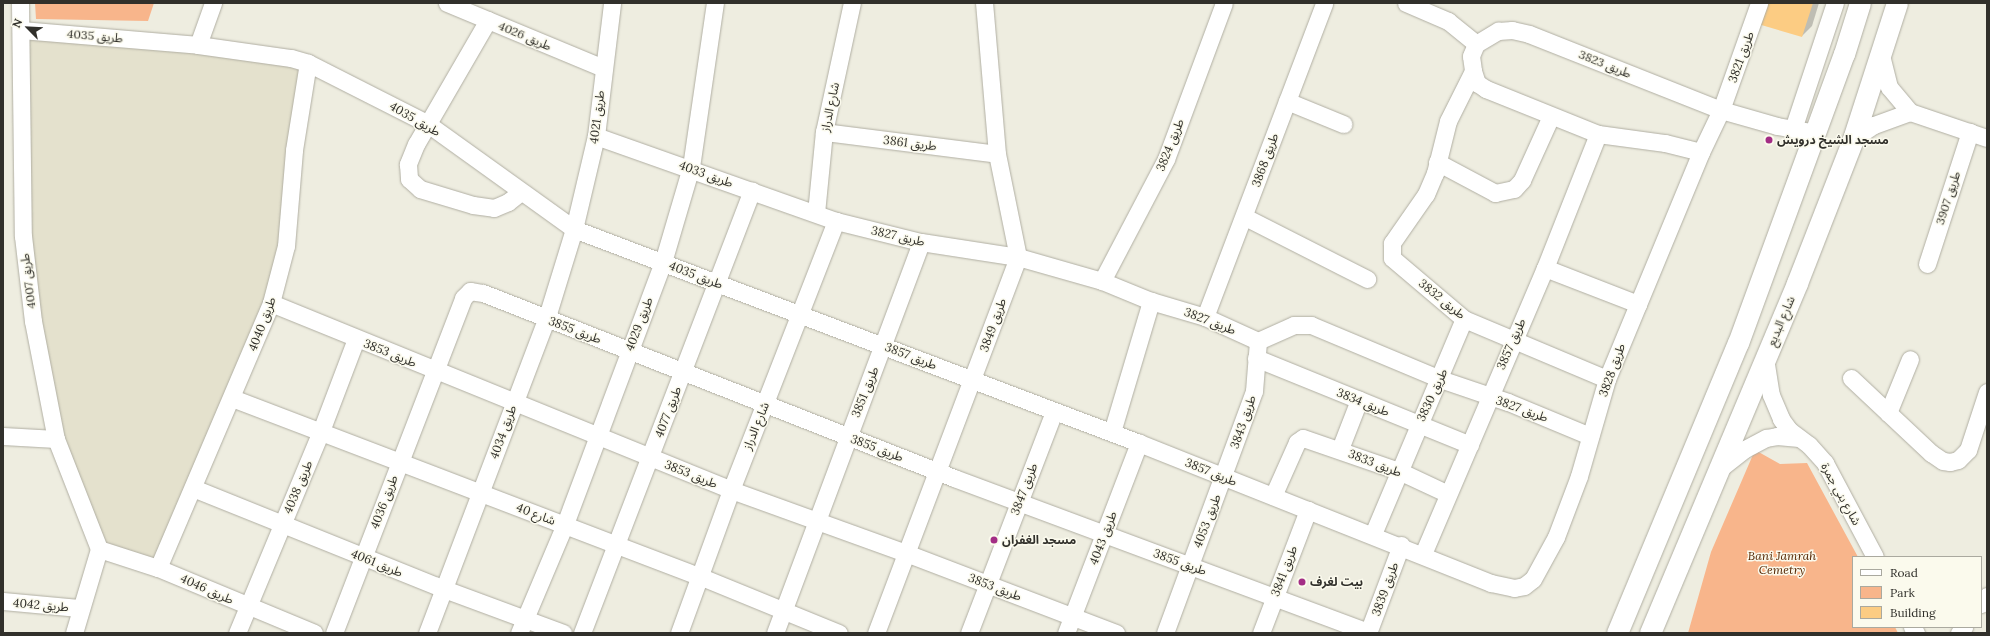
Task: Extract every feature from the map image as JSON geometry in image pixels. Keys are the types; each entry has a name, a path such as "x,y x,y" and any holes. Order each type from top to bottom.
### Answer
{"main road":[{"path":"1617,633 1738,343 1844,54 1860,3"},
{"name":"شارع البديع","path":"1650,633 1765,358 1853,140 1881,55 1896,3"}],"street":[{"name":"طريق 4007","path":"20,3 23,236 33,321 56,439 99,549"},
{"path":"198,45 213,3"},
{"name":"طريق 4026","path":"447,3 603,68"},
{"name":"طريق 4021","path":"574,230 596,136 612,3"},
{"name":"طريق 4029","path":"522,626 565,524 663,262 691,167 715,3"},
{"name":"شارع الدراز","path":"816,213 824,132 852,3"},
{"path":"984,3 997,154 1018,257"},
{"name":"طريق 3824","path":"1102,281 1166,159 1224,3"},
{"name":"طريق 3868","path":"1205,317 1245,217 1324,3"},
{"path":"1406,3 1448,20 1476,44 1471,56 1473,72 1477,83 1486,89 1598,134 1665,143 1700,152"},
{"name":"طريق 3821","path":"1721,110 1759,3"},
{"path":"1793,129 1835,3"},
{"path":"488,20 428,124 408,164 409,179 420,189 474,205 494,208 508,202 521,192"},
{"name":"طريق 4035","path":"21,30 198,45 291,58 308,63 428,124 574,230 799,314"},
{"name":"طريق 3823","path":"1476,44 1498,32 1512,30 1529,34 1721,110 1793,129 1815,133"},
{"path":"1881,55 1889,87 1910,112 1987,138"},
{"name":"طريق 4040","path":"158,568 232,398 271,303 286,246 294,150 308,63"},
{"path":"1473,72 1448,121 1437,162 1495,193 1510,191 1522,180 1551,116"},
{"path":"1287,101 1343,124"},
{"name":"طريق 3828","path":"1524,586 1533,579 1543,566 1556,537 1579,476 1607,379 1700,152 1721,110"},
{"path":"1853,140 1885,119 1910,112"},
{"name":"طريق 3861","path":"824,132 997,154"},
{"name":"طريق 3907","path":"1927,264 1970,132"},
{"name":"طريق 3857","path":"1423,554 1470,445 1488,397 1545,268 1598,134"},
{"name":"طريق 4033","path":"596,136 691,167 816,213"},
{"name":"طريق 3832","path":"1437,162 1423,199 1392,243 1392,258 1464,319 1607,379"},
{"name":"طريق 4077","path":"582,633 618,545 650,458 684,374 716,283 752,190"},
{"name":"طريق 3827","path":"816,213 836,221 921,242 1018,257 1102,281 1151,301 1205,317 1258,341 1294,325 1311,325 1440,379 1488,397 1508,402 1590,436"},
{"path":"1245,217 1367,279"},
{"name":"شارع الدراز","path":"679,633 730,490 836,221"},
{"name":"طريق 4034","path":"427,633 546,320 574,230"},
{"name":"طريق 3851","path":"774,633 847,436 884,345 921,242"},
{"name":"طريق 3849","path":"876,633 973,380 1018,257"},
{"path":"1545,268 1638,304"},
{"name":"طريق 3855","path":"435,372 462,298 470,291 483,293 546,320 629,351 684,374 1368,633"},
{"path":"1112,432 1151,301"},
{"name":"طريق 3853","path":"271,303 435,372 514,402 730,490 988,584 1069,625 1116,633"},
{"name":"طريق 3857","path":"799,314 884,345 1054,412 1112,432 1308,510 1401,545 1501,586 1524,586"},
{"name":"طريق 3830","path":"1373,534 1419,424 1440,379 1464,319"},
{"name":"طريق 4038","path":"237,633 321,431 356,339"},
{"name":"طريق 3843","path":"1224,477 1254,391 1258,341"},
{"name":"طريق 3834","path":"1256,358 1470,445"},
{"name":"شارع بني جمرة","path":"1765,358 1775,408 1789,430 1809,445 1825,463 1874,556"},
{"path":"1888,413 1910,358"},
{"name":"طريق 4036","path":"334,633 399,461 435,372"},
{"path":"1851,378 1936,458 1950,462 1958,460 1968,450 1982,422 1987,392"},
{"name":"شارع 40","path":"232,398 565,524 699,576 839,633"},
{"path":"1340,449 1359,400"},
{"name":"طريق 3847","path":"969,633 1054,412"},
{"path":"3,436 56,439"},
{"path":"1717,470 1745,449 1766,438 1777,436 1800,438"},
{"name":"طريق 3833","path":"1273,496 1300,438 1340,449 1399,471 1448,494"},
{"name":"طريق 4043","path":"1069,625 1139,443"},
{"name":"طريق 4053","path":"1165,633 1224,477"},
{"name":"طريق 4061","path":"193,488 444,590 522,626 563,633"},
{"name":"طريق 3841","path":"1261,633 1308,510"},
{"name":"طريق 3839","path":"1368,633 1401,545"},
{"name":"طريق 4046","path":"99,549 158,568 247,607 314,633"},
{"name":"طريق 4042","path":"74,633 79,608 99,549"},
{"name":"طريق 4042","path":"3,601 79,608"}],"shaded area":[{"path":"21,30 308,63 286,246 158,568 99,549 56,439 33,321"}],"green space":[{"path":"35,3 154,3 148,21 36,19"},
{"name":"Bani Jamrah Cemetry","path":"1755,450 1780,464 1807,463 1857,556 1852,556 1852,628 1896,628 1898,633 1688,633 1711,552"}],"building":[{"path":"1765,3 1813,3 1802,37 1758,24"}],"place":[{"name":"مسجد الشيخ درويش","path":"1769,140"},
{"name":"مسجد الغفران","path":"994,540"},
{"name":"بيت لغرف","path":"1302,582"}]}
